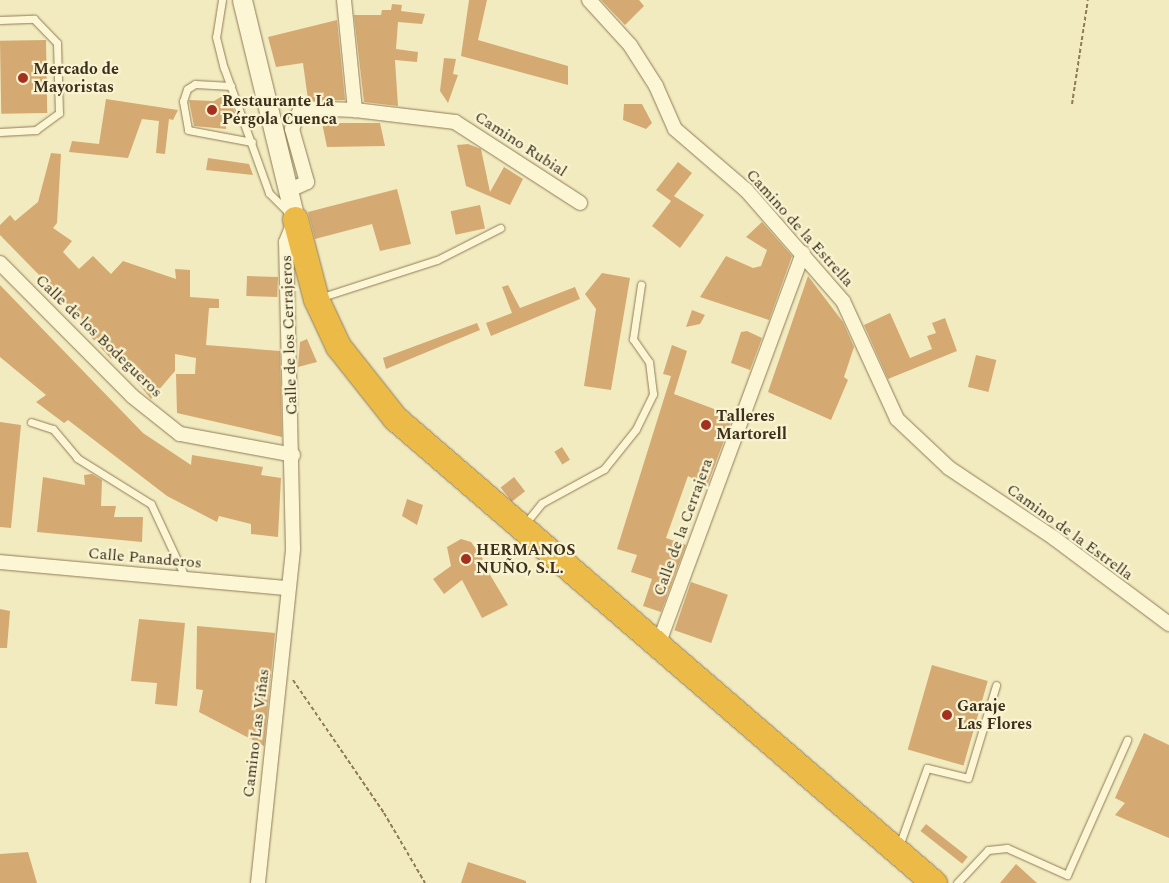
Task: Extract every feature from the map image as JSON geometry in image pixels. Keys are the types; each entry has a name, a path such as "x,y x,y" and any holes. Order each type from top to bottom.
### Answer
{"highway":[{"path":"295,219 316,299 338,346 361,380 395,418 934,883"}],"main road":[{"path":"242,0 295,219"}],"street":[{"path":"344,0 355,110"},
{"name":"Camino de la Estrella","path":"589,0 630,45 656,86 675,129 746,190 843,301 896,419 927,450 1169,624"},
{"name":"Camino Rubial","path":"288,191 307,182 292,129 301,108 355,110 455,122 580,203"},
{"name":"Calle de los Cerrajeros","path":"287,588 293,550 293,455 286,242 295,219"},
{"name":"Calle de la Cerrajera","path":"658,645 803,253"},
{"name":"Calle de los Bodegueros","path":"0,262 132,396 180,434 293,455"},
{"name":"Calle Panaderos","path":"0,562 287,588"},
{"name":"Camino Las Viñas","path":"258,883 282,668 287,588"}],"lane":[{"path":"222,0 216,37 231,86 269,193 295,219"},
{"path":"0,20 34,19 58,43 58,114 36,130 0,132"},
{"path":"231,86 195,84 187,89 183,101 188,130 252,142"},
{"path":"316,299 437,260 500,228"},
{"path":"521,528 542,503 604,469 636,429 653,394 649,362 632,339 640,285"},
{"path":"32,422 53,429 77,458 151,504 187,579"},
{"path":"897,851 927,768 968,778 996,685"},
{"path":"958,883 988,850 1007,848 1066,875 1127,740"}],"path":[{"path":"1072,104 1088,0"},
{"path":"282,668 312,704 410,854 424,883"}],"building":[{"path":"469,0 487,0 478,40 568,66 568,85 461,56"},
{"path":"601,0 639,0 644,6 625,25"},
{"path":"392,4 402,5 401,11 425,14 422,24 398,22 396,49 418,52 417,62 395,60 398,106 364,102 354,15 381,15 382,10 391,10"},
{"path":"337,20 345,100 308,100 303,63 276,67 268,37"},
{"name":"Mercado de Mayoristas","path":"46,40 47,113 1,114 0,41"},
{"path":"444,58 456,59 453,74 458,75 448,103 440,91"},
{"path":"224,95 228,96 235,113 226,119 226,129 194,126 189,100 214,101"},
{"path":"106,99 178,110 173,120 169,119 165,154 156,153 159,121 142,119 128,158 69,152 72,141 99,144"},
{"path":"624,104 642,104 652,123 646,129 623,120"},
{"path":"322,123 380,123 385,146 327,147"},
{"path":"468,144 481,149 490,192 504,167 523,179 510,205 466,186 457,145"},
{"path":"51,153 61,154 57,223 53,228 72,241 63,252 79,269 93,256 111,274 123,261 176,279 175,269 190,270 190,297 219,299 219,308 209,308 206,345 280,351 282,437 177,413 176,374 195,374 196,358 175,354 175,371 151,399 136,381 141,375 118,350 111,359 79,324 82,319 0,235 0,225 10,215 15,221 38,202"},
{"path":"208,158 249,164 253,175 206,170"},
{"path":"678,162 692,173 674,196 704,215 680,248 652,226 671,201 656,190"},
{"path":"397,189 411,244 380,251 372,224 315,239 308,212"},
{"path":"480,205 485,228 456,235 451,211"},
{"path":"762,222 792,256 769,320 700,297 726,256 753,268 761,266 767,250 746,237"},
{"path":"602,273 630,278 611,390 584,386 596,309 585,294"},
{"path":"247,276 278,277 277,297 246,296"},
{"path":"808,276 843,322 854,347 844,377 848,380 831,420 768,392"},
{"path":"0,285 143,433 191,465 192,455 263,467 261,475 281,478 278,537 251,534 251,524 219,516 217,522 167,496 68,420 64,423 36,402 46,395 0,357"},
{"path":"508,285 520,308 575,287 580,299 491,336 486,323 512,313 502,287"},
{"path":"692,310 705,315 700,324 686,327"},
{"path":"890,313 910,358 932,349 927,336 936,333 932,323 945,318 957,351 888,379 864,325"},
{"path":"477,323 480,330 386,369 383,358"},
{"path":"747,331 762,338 750,370 731,363 741,332"},
{"path":"307,339 317,362 298,367 300,342"},
{"path":"672,345 687,351 674,394 733,416 707,486 688,476 666,538 686,545 661,612 643,606 652,579 631,572 637,555 617,549 671,376 663,374"},
{"path":"976,355 996,360 988,392 968,387"},
{"path":"0,422 21,425 11,528 0,527"},
{"path":"562,447 570,460 562,464 554,452"},
{"path":"92,474 102,480 101,506 116,506 114,517 143,517 142,542 37,532 43,477 85,485 84,475"},
{"path":"514,477 525,491 512,502 501,487"},
{"path":"407,499 423,505 417,525 402,516"},
{"path":"461,539 471,542 483,559 479,566 486,568 508,605 482,618 462,580 444,594 433,579 451,566 447,547"},
{"path":"691,582 728,595 711,643 674,630"},
{"path":"0,609 10,611 7,648 0,648"},
{"path":"139,619 185,623 177,706 155,704 157,683 131,681"},
{"path":"197,626 275,633 264,746 199,712 203,690 196,689"},
{"name":"Garaje Las Flores","path":"932,665 988,681 963,766 908,750"},
{"path":"1144,733 1169,745 1169,838 1115,815 1125,803 1115,798"},
{"path":"926,824 968,857 962,864 920,831"},
{"path":"28,852 37,883 0,883 0,854"},
{"path":"468,862 526,881 526,883 461,883"},
{"path":"1016,864 1037,883 1000,883"}],"place":[{"name":"Mercado de Mayoristas","path":"23,78"},
{"name":"Restaurante La Pérgola Cuenca","path":"212,110"},
{"name":"Talleres Martorell","path":"706,425"},
{"name":"HERMANOS NUÑO, S.L.","path":"466,559"},
{"name":"Garaje Las Flores","path":"947,715"}]}
